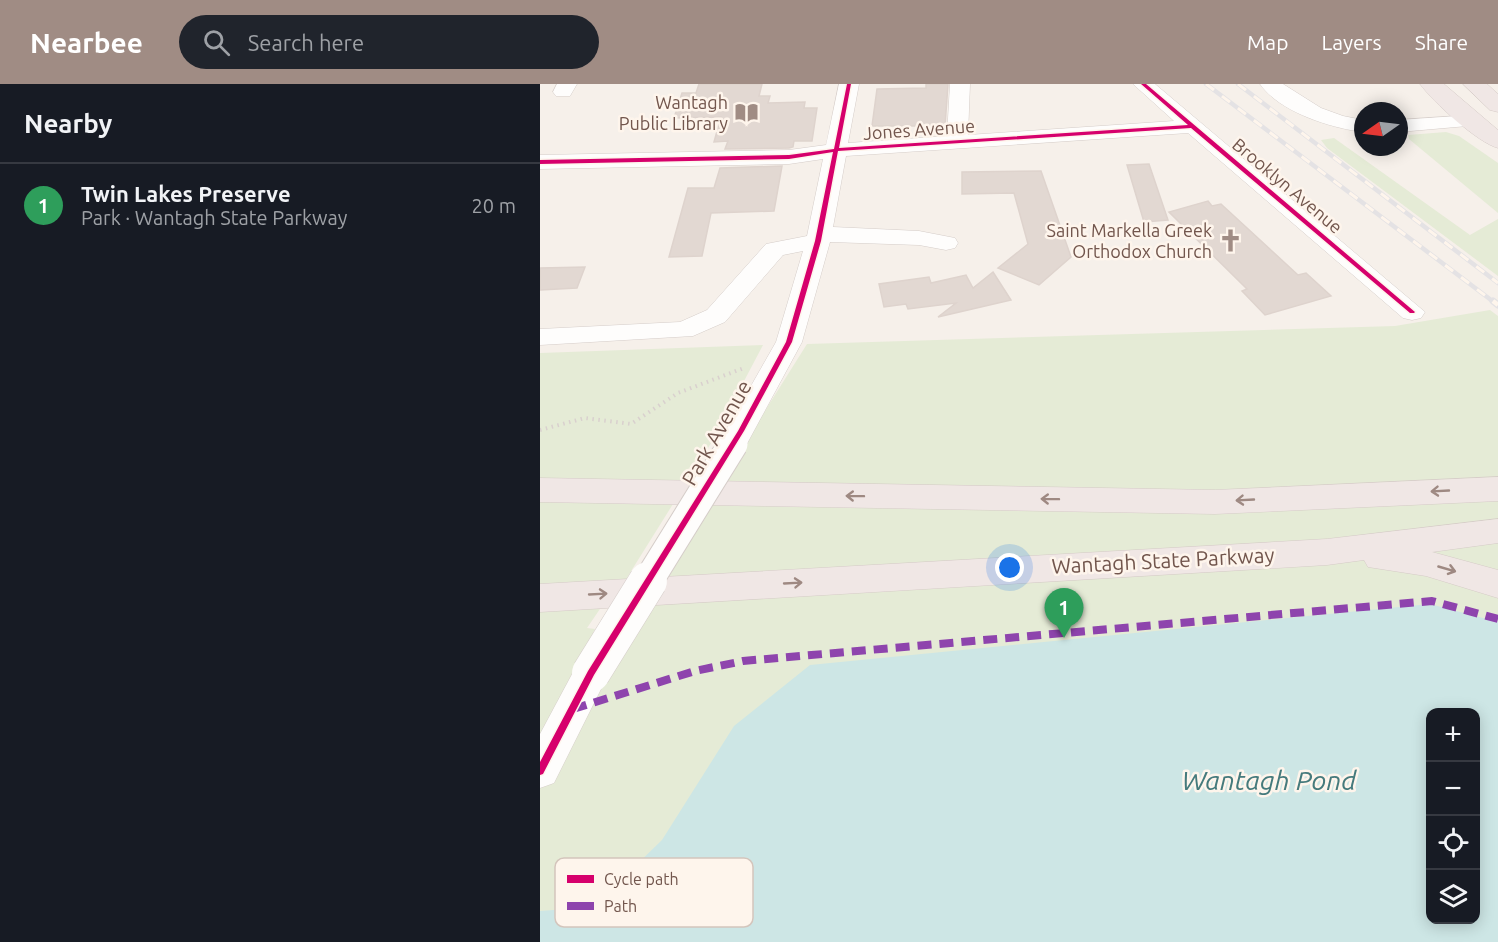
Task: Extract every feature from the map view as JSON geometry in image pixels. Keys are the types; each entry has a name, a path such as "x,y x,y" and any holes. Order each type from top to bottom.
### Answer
{"highway":[{"path":"1431,84 1472,122 1498,141"},
{"path":"1474,84 1498,105"},
{"path":"1472,122 1498,123"},
{"path":"540,490 1215,502 1498,489"},
{"name":"Wantagh State Parkway","path":"540,598 1327,552 1498,531"},
{"path":"1327,552 1426,563 1498,584"}],"street":[{"name":"Park Avenue","path":"540,771 591,673 733,444 789,342 819,238 849,84"},
{"path":"957,142 960,84"},
{"name":"Brooklyn Avenue","path":"1143,84 1412,312"},
{"path":"1270,84 1300,107 1340,124 1354,125"},
{"path":"1408,126 1472,122"},
{"name":"Jones Avenue","path":"540,162 789,157 837,150 1193,126"},
{"path":"540,337 684,330 716,316 775,249 819,238 919,238 946,243"}],"path":[{"path":"540,429 574,417 601,416 631,424 678,393 783,354"}],"green space":[{"path":"1446,132 1459,136 1498,163 1498,213 1409,139 1408,135"},
{"path":"1334,138 1354,152 1354,156 1359,156 1470,235 1498,219 1498,276 1327,148 1321,140"},
{"path":"1490,310 1498,316 1498,942 540,942 540,353 763,345 713,440 623,584 617,584 587,628 595,629 593,633 633,632 669,563 807,344 1395,326"}],"water":[{"name":"Wantagh Pond","path":"1430,604 1498,622 1498,942 540,942 540,911 555,910 555,927 753,927 753,858 643,858 662,840 734,726 810,665"}],"building":[{"name":"Wantagh Public Library","path":"699,84 762,84 759,96 770,96 768,103 805,102 804,108 817,108 812,141 794,141 793,147 789,148 725,149 728,141 714,142 721,117 674,118 682,93 696,93"},
{"path":"926,84 948,84 945,126 872,126 877,89 926,88"},
{"path":"1149,164 1168,220 1144,222 1127,165"},
{"path":"782,166 774,211 711,213 702,256 669,257 688,188 714,188 720,168"},
{"path":"1041,171 1071,257 1039,285 998,268 1028,244 1014,193 962,194 962,172"},
{"name":"Saint Markella Greek Orthodox Church","path":"1208,201 1212,206 1221,204 1298,275 1306,273 1331,296 1265,315 1242,291 1247,289 1169,212"},
{"path":"585,267 577,288 540,290 540,268"},
{"path":"993,272 1011,300 938,317 956,303 908,309 906,304 884,307 879,284 929,277 931,283 966,275 973,288"}],"railway":[{"path":"1206,84 1495,303"},
{"path":"1238,84 1498,283"},
{"path":"1493,301 1498,305"}],"marked path":[{"path":"573,709 695,671 743,661 1432,601 1498,619"}],"cycle path":[{"path":"540,771 591,673 741,431 789,342 818,241 849,84"},
{"path":"1143,84 1412,312"},
{"path":"540,162 789,157 837,150 1193,126"}],"place":[{"name":"Wantagh Public Library","path":"746,113"},
{"name":"Saint Markella Greek Orthodox Church","path":"1230,241"},
{"name":"Twin Lakes Preserve","path":"1064,638"}]}
